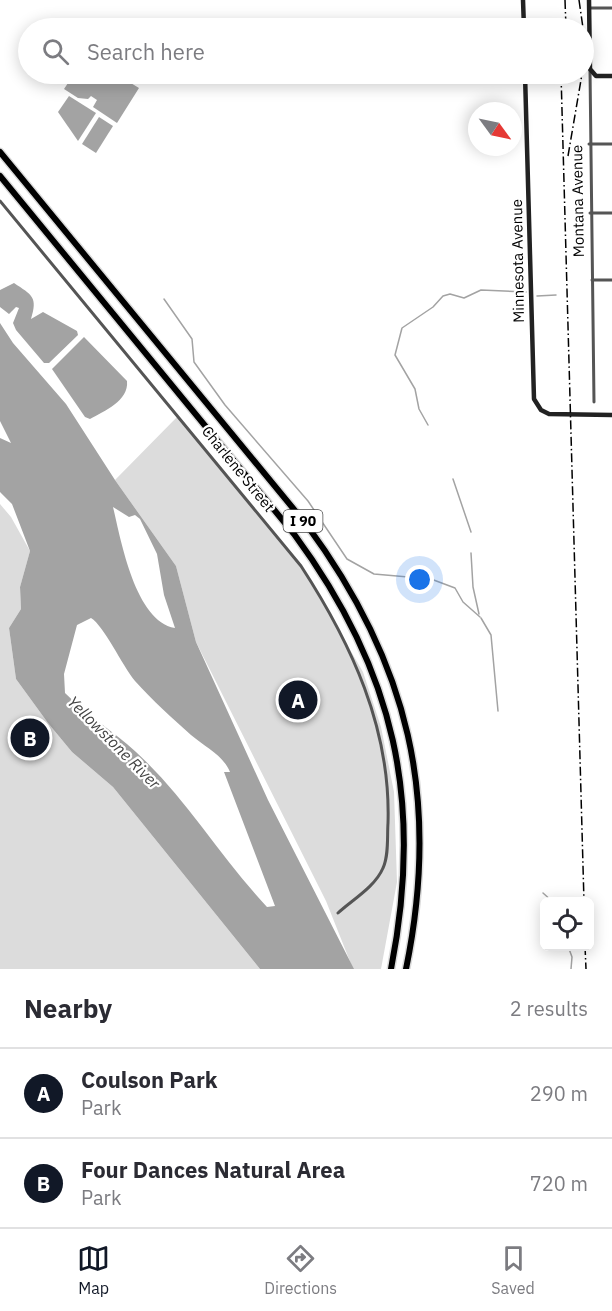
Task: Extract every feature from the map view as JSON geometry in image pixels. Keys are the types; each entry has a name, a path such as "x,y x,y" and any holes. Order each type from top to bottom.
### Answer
{"highway":[{"name":"I 90","path":"0,152 306,524 338,568 368,620 389,671 406,722 416,777 421,830 420,883 406,969"},
{"name":"I 90","path":"0,176 294,534 325,575 354,626 375,675 391,726 401,778 406,831 405,881 391,969"}],"street":[{"path":"523,0 524,18"},
{"name":"Montana Avenue","path":"588,0 589,18"},
{"path":"589,8 612,8"},
{"path":"594,72 601,77"},
{"path":"594,83 601,77 612,76"},
{"name":"Minnesota Avenue","path":"525,84 533,393 536,403 545,413 576,416 612,415"},
{"name":"Montana Avenue","path":"590,86 594,402"},
{"path":"589,144 612,144"},
{"name":"Charlene Street","path":"0,201 301,566 349,649 367,692 383,756 388,787 387,839 386,859 379,876 338,913"},
{"path":"590,213 612,213"},
{"path":"592,280 612,280"}],"shaded area":[{"path":"178,416 301,566 363,672 381,727 394,792 397,882 381,969 353,969 326,901 196,642 176,566 115,480"},
{"path":"0,504 11,517 30,551 20,587 21,609 9,628 16,679 72,752 113,787 260,969 0,969"}],"water":[{"path":"67,84 132,84 139,88 117,123 93,107 97,100 91,96 88,99 78,98 64,89"},
{"path":"69,96 96,113 78,141 58,112"},
{"path":"99,117 113,126 96,153 82,144"},
{"path":"14,283 32,297 34,306 31,319 43,312 77,331 78,335 49,363 44,363 16,330 13,323 19,308 16,307 9,314 0,307 0,290"},
{"name":"Yellowstone River","path":"0,323 13,343 66,404 115,480 176,566 196,642 268,800 354,969 260,969 113,787 72,752 16,679 9,628 21,609 20,587 30,551 12,504 0,492 0,438 11,443 0,421","holes":["113,507 129,517 135,515 140,519 157,554 164,595 175,628 161,622 150,611 140,595 126,558","91,618 102,629 135,681 169,715 227,766 230,772 224,772 275,906 267,907 250,888 154,770 127,744 65,693 64,674 77,625"]},
{"path":"84,337 127,381 127,388 120,400 90,419 85,417 52,369"}],"waterway":[{"path":"428,425 419,409 415,389 395,355 402,328 433,307 443,296 450,294 464,298 481,290 526,292"},
{"path":"537,296 556,295"},
{"path":"164,299 192,339 194,362 225,405 308,501 347,559 374,574 431,579 455,588 463,602 480,617"},
{"path":"453,479 471,532"},
{"path":"471,553 473,587 479,614"},
{"path":"481,618 491,635 498,711"},
{"path":"543,893 547,897"},
{"path":"570,951 571,969"}],"railway":[{"path":"565,0 566,18"},
{"path":"579,0 582,18"},
{"path":"561,84 584,897"},
{"path":"568,156 580,84"},
{"path":"585,951 586,969"}],"place":[{"name":"Coulson Park","path":"298,700"},
{"name":"Four Dances Natural Area","path":"30,738"}]}
